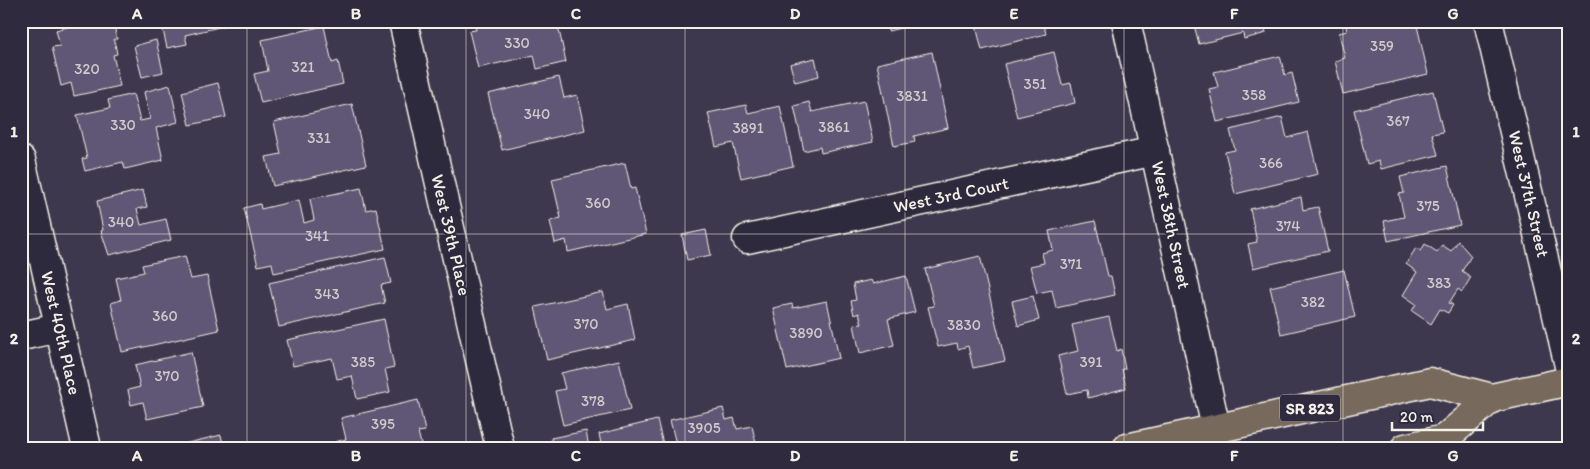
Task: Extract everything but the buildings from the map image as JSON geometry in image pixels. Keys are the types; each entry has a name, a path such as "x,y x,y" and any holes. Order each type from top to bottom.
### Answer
{"main road":[{"name":"SR 823","path":"1127,448 1216,438 1430,382 1492,398 1569,381"},
{"name":"SR 823","path":"1406,448 1444,439 1492,398"}],"street":[{"name":"West 39th Place","path":"403,21 500,448"},
{"name":"West 38th Street","path":"1126,21 1216,438"},
{"name":"West 37th Street","path":"1488,21 1569,366"},
{"name":"West 3rd Court","path":"747,239 1155,151"},
{"name":"West 40th Place","path":"21,160 87,448"},
{"path":"21,336 59,328"}]}
